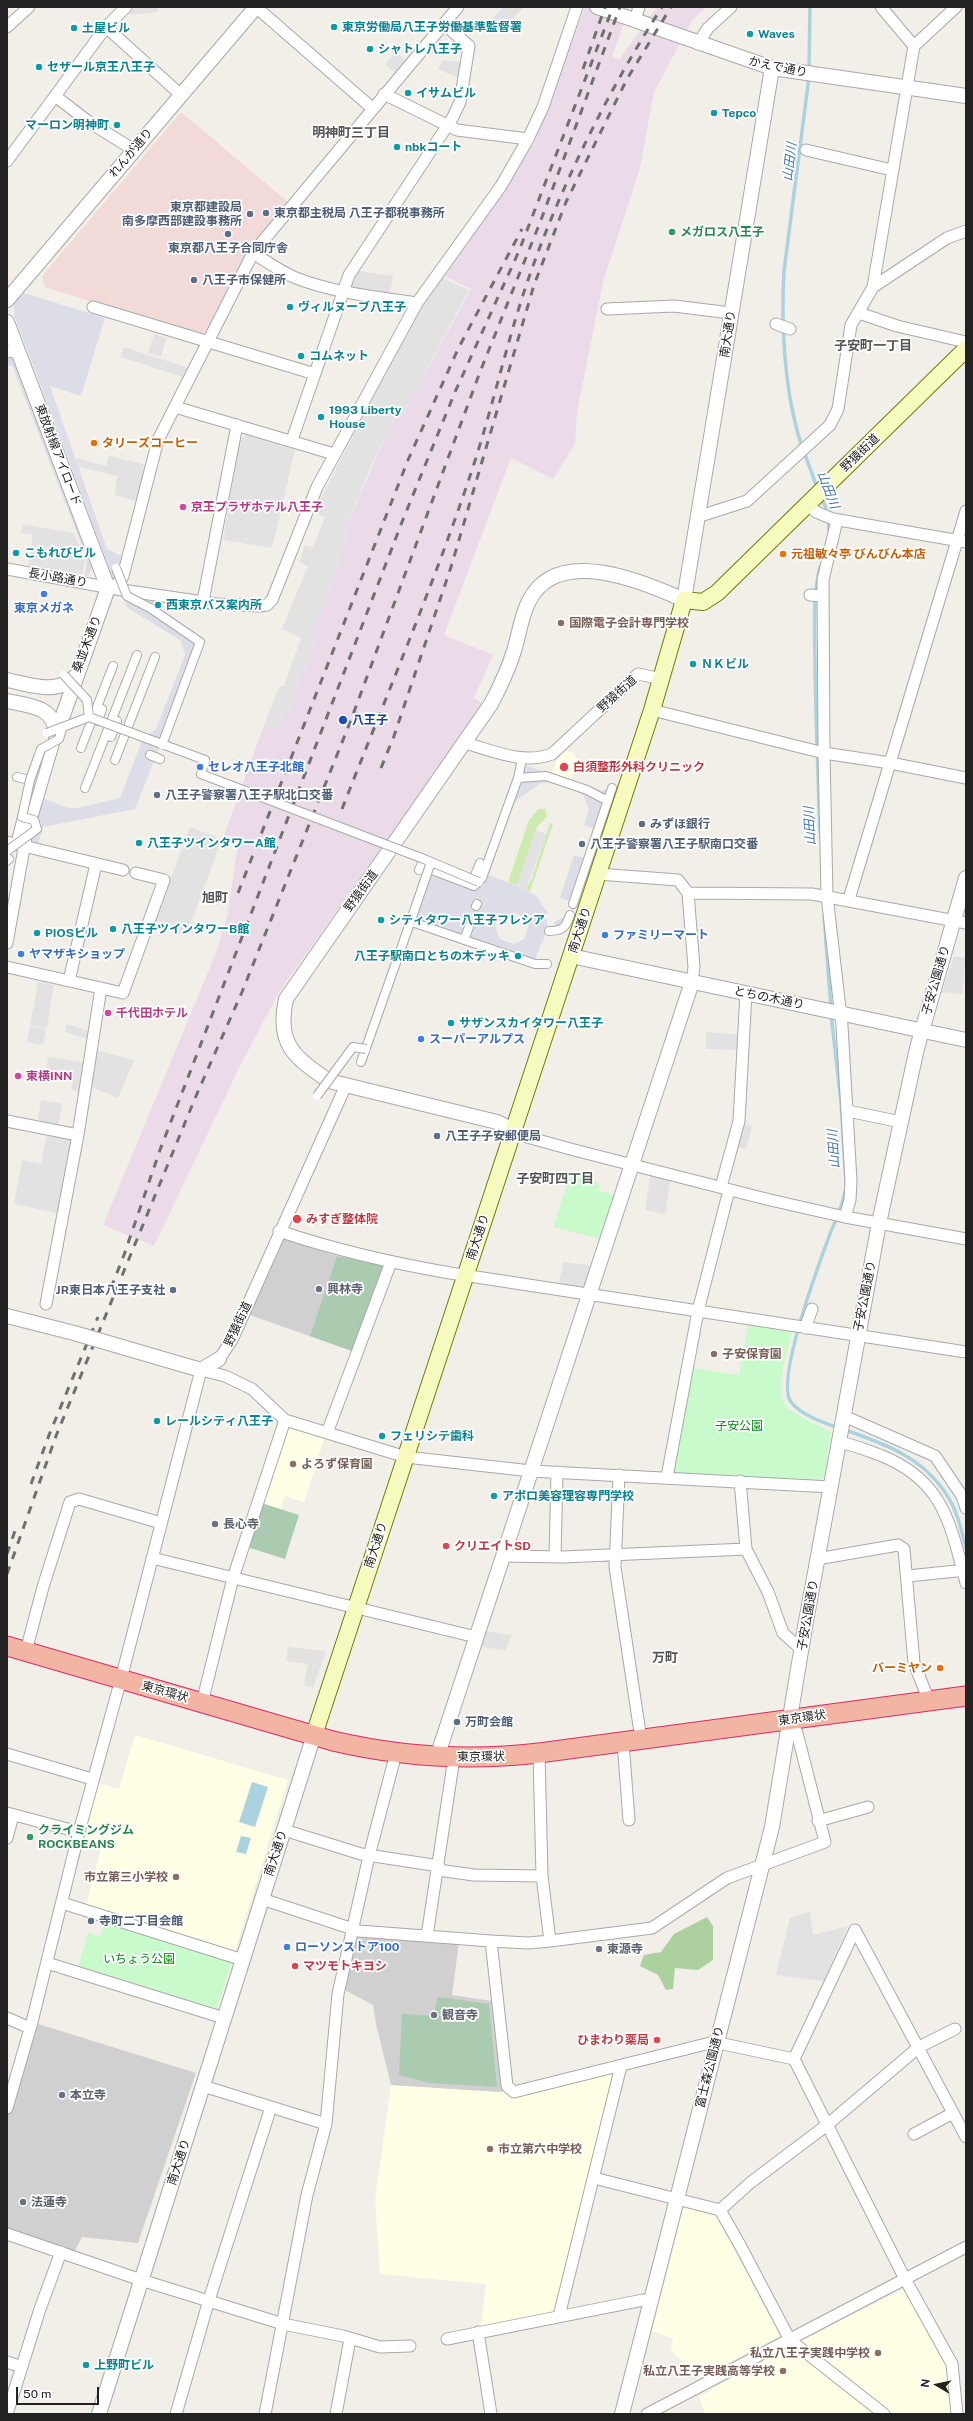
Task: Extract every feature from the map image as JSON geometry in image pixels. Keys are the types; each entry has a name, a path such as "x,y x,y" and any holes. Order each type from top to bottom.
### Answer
{"highway":[{"name":"東京環状","path":"7,1646 202,1703 364,1748 396,1753 445,1757 507,1757 966,1696"}],"main road":[{"name":"野猿街道","path":"684,600 703,602 717,593 966,349"},
{"path":"662,679 684,600"},
{"name":"南大通り","path":"314,1735 662,679"}],"street":[{"path":"7,27 29,7"},
{"path":"7,160 106,27 126,7"},
{"path":"256,7 372,108"},
{"name":"れんが通り","path":"7,300 256,7"},
{"path":"108,588 118,583 122,576 158,440 253,253 372,108 458,7"},
{"path":"175,407 292,440 334,454 417,303 500,186 528,139 543,107 577,7"},
{"name":"かえで通り","path":"597,7 637,13 698,44 772,68 966,96"},
{"path":"698,44 708,28 731,7"},
{"path":"881,7 914,46"},
{"path":"697,517 747,501 830,425 838,409 851,325 873,287 914,46 956,7"},
{"path":"292,440 348,275 446,126 460,102 469,46 444,24"},
{"path":"106,27 181,95"},
{"name":"南大通り","path":"684,600 772,68"},
{"path":"384,94 446,126 468,131 528,139"},
{"path":"55,96 89,122 134,150"},
{"path":"806,150 892,170"},
{"path":"873,287 947,238 966,231"},
{"path":"253,253 294,278 342,291 417,303"},
{"path":"607,308 674,306 731,313"},
{"path":"93,307 314,374"},
{"path":"859,313 897,326 966,342"},
{"name":"東放射線アイロード","path":"7,322 13,352 108,588"},
{"path":"203,601 237,425"},
{"name":"長小路通り","path":"7,569 108,588 203,601 259,606 267,605 272,600 316,487 334,454"},
{"path":"815,497 832,519 962,541"},
{"path":"849,899 890,763 962,541 966,511"},
{"path":"832,519 823,580 823,895 835,1012 848,1111 851,1180 850,1200 839,1216"},
{"path":"116,568 127,596 146,610 200,642 162,745"},
{"path":"465,743 491,704 513,652 528,602 543,583 566,573 592,571 630,579 684,600"},
{"name":"桑並木通り","path":"7,680 53,688 66,685 72,679 108,588"},
{"path":"810,595 823,596"},
{"path":"85,788 137,655"},
{"path":"115,760 156,657"},
{"path":"82,748 113,666"},
{"name":"野猿街道","path":"201,1370 219,1359 232,1340 279,1231 346,1085 329,1081 306,1065 285,1039 282,1017 286,999 309,963 465,743 522,759 539,759 552,754 638,674 662,679"},
{"path":"72,679 89,705 89,718"},
{"path":"72,679 68,706 69,722 75,723"},
{"path":"7,943 22,844 55,733 68,706 77,694 84,696"},
{"path":"7,701 43,709 68,706"},
{"path":"43,709 54,723 55,733 59,739 41,749 30,780 17,837 22,844 123,870"},
{"path":"98,721 102,710"},
{"path":"652,710 824,753 890,763 966,778"},
{"path":"111,737 120,714"},
{"path":"55,733 89,718 205,760 201,774 430,865 476,881 480,862"},
{"path":"127,744 136,719"},
{"path":"150,755 160,759"},
{"path":"419,870 430,865 474,886 482,878 518,778 522,759"},
{"path":"518,778 546,776 587,790 608,801"},
{"path":"17,777 30,780"},
{"path":"573,904 612,788"},
{"path":"7,861 9,859 8,851 22,844 37,829 34,820 22,817"},
{"path":"69,981 96,864"},
{"path":"362,1062 407,922 430,865"},
{"path":"430,865 427,868 409,921 463,940"},
{"path":"7,967 123,993 164,880 136,873"},
{"path":"427,1936 438,1868 445,1757 476,1637 692,982 694,967 688,893 678,880 598,874"},
{"name":"子安公園通り","path":"791,1719 817,1559 879,1224 921,1031 960,921 966,878"},
{"path":"688,893 823,895 960,921"},
{"path":"549,931 558,932 567,926 570,915"},
{"path":"407,922 535,964 548,964"},
{"path":"463,940 469,927"},
{"name":"とちの木通り","path":"571,956 966,1040"},
{"path":"46,1304 78,1135 101,988"},
{"path":"666,1477 698,1311 739,1121 746,993"},
{"path":"317,1096 353,1047 366,1049"},
{"path":"346,1085 497,1122 527,1137 725,1188 839,1216 966,1239"},
{"path":"848,1111 901,1122"},
{"path":"7,1121 78,1135"},
{"path":"279,1231 315,1243 391,1262 804,1328 966,1352"},
{"path":"327,1433 391,1262"},
{"path":"804,1328 812,1309"},
{"path":"7,1316 122,1346 225,1376 252,1389 285,1420 406,1457 531,1471 831,1487"},
{"path":"7,2108 30,2028 92,1778 121,1679 201,1370"},
{"path":"202,1703 232,1578 285,1420"},
{"path":"842,1429 935,1456 962,1496 966,1508"},
{"path":"842,1429 854,1445 896,1462 911,1470 925,1482 942,1508 964,1570 966,1583"},
{"path":"556,1557 557,1472"},
{"path":"619,1475 615,1567 632,1741 629,1820"},
{"path":"740,1481 746,1550 768,1592 783,1633 802,1650"},
{"path":"26,1651 43,1587 70,1502 79,1499 161,1523"},
{"path":"817,1559 898,1545 904,1549 908,1576 914,1663 928,1701"},
{"path":"503,1556 556,1557 746,1550"},
{"path":"152,1558 476,1637"},
{"path":"908,1576 964,1570"},
{"path":"262,1899 352,1929 491,1941 528,1943 652,1928 727,1878 825,1842 818,1821 797,1733 791,1719"},
{"name":"富士森公園通り","path":"622,2414 763,1864 791,1719"},
{"name":"南大通り","path":"99,2414 314,1735"},
{"path":"266,2414 307,2195 326,2124 338,1994 369,1856 396,1753"},
{"path":"539,1753 542,1876 550,1941"},
{"path":"7,1754 92,1778"},
{"path":"818,1821 868,1807"},
{"path":"7,1838 10,1814 79,1832"},
{"path":"284,1830 369,1856 474,1875 536,1878 542,1876"},
{"path":"62,1903 243,1960"},
{"path":"794,2059 855,1930 966,2137"},
{"path":"491,1941 507,2086 514,2092 717,2042 794,2059"},
{"path":"47,1963 224,2018"},
{"path":"7,2018 30,2028"},
{"path":"720,2210 750,2183 827,2125 919,2047 955,2030"},
{"path":"794,2059 905,2279 952,2364 957,2414"},
{"path":"560,2316 621,2066"},
{"path":"202,2086 326,2124"},
{"path":"176,2414 209,2300 271,2106"},
{"path":"914,2134 953,2113"},
{"path":"594,2178 720,2210 740,2244 790,2340 884,2414"},
{"path":"7,2234 141,2280 282,2324 380,2347 410,2346"},
{"path":"648,2414 966,2247"},
{"path":"7,2414 61,2252"},
{"path":"447,2339 643,2300 650,2302"},
{"path":"478,2332 491,2414"},
{"path":"336,2414 350,2339"},
{"path":"7,2362 22,2367"}],"shaded area":[{"path":"132,7 157,7 158,12 130,15 128,10"},
{"path":"504,7 525,7 500,29 492,19"},
{"path":"585,7 630,7 612,56 619,60 657,7 706,7 693,19 654,92 640,168 603,282 577,412 575,444 553,479 511,458 444,635 493,655 474,698 484,704 279,992 240,1066 154,1246 103,1225 216,953 227,917 239,838 224,835 264,725 280,730 316,637 311,635 347,539 342,536 388,431 397,415 401,417 471,289 445,276 534,143"},
{"path":"396,52 405,60 395,73 385,64"},
{"path":"442,60 461,62 458,78 438,69"},
{"path":"181,112 288,202 250,247 210,331 197,335 45,287 42,276"},
{"path":"359,271 393,276 390,293 354,289 351,282"},
{"path":"443,278 469,290 401,417 396,415 371,466 342,536 347,539 312,635 316,637 280,731 264,725 279,687 284,686 301,638 282,629 308,566 299,562 305,545 313,547 325,517 314,511 414,318"},
{"path":"24,293 105,318 81,396 50,386 107,549 121,556 116,579 113,578 14,315 14,303"},
{"path":"154,334 166,338 161,357 148,353"},
{"path":"124,347 189,368 185,378 121,357"},
{"path":"7,355 14,360 92,567 89,575 85,576 87,559 12,365 7,366"},
{"path":"247,435 295,450 272,548 223,540 240,439"},
{"path":"109,456 146,465 137,501 115,495 117,476 79,467 76,458 106,466"},
{"path":"22,524 74,533 85,561 82,575 28,565 33,535 21,533"},
{"path":"129,597 162,602 160,610 202,640 135,809 43,827 38,845 33,843 31,839 40,799 43,798 68,808 78,808 120,798 142,741 156,729 185,655 181,641 128,608 125,604 126,599"},
{"name":"白須整形外科クリニック","path":"566,751 573,753 577,760 571,779 552,773 556,762"},
{"path":"518,763 602,791 610,787 615,789 575,907 572,902 560,898 574,855 585,858 595,829 584,825 589,810 582,792 553,782 541,783 517,800 512,806 488,875 523,888 536,896 548,913 545,915 549,931 556,927 554,922 572,913 567,928 564,931 557,933 547,931 532,966 460,943 462,935 415,920 431,873 476,890","holes":["514,912 525,918 528,927 524,939 513,944 500,939 495,926 497,920 506,919"]},
{"path":"190,827 222,839 186,936 154,924"},
{"path":"535,830 547,834 526,889 517,885"},
{"path":"954,957 966,957 962,994 942,992"},
{"path":"38,982 54,985 47,1028 30,1025"},
{"path":"67,1024 89,1031 87,1039 65,1032"},
{"path":"30,1026 46,1029 43,1045 27,1042"},
{"path":"706,1032 744,1035 743,1050 706,1049"},
{"path":"95,1050 134,1060 118,1098 89,1086"},
{"path":"48,1057 86,1063 81,1091 71,1090 73,1077 46,1072"},
{"path":"41,1100 62,1104 58,1127 41,1124 38,1119"},
{"path":"739,1123 752,1126 746,1149 732,1146"},
{"path":"47,1134 71,1139 75,1144 62,1214 14,1204 22,1160 41,1164"},
{"path":"651,1170 671,1175 665,1214 645,1210"},
{"name":"興林寺","path":"283,1238 337,1256 385,1266 352,1351 250,1315"},
{"path":"337,1256 385,1266 352,1351 310,1336"},
{"path":"563,1262 599,1266 590,1293 558,1289"},
{"name":"よろず保育園","path":"285,1420 326,1433 304,1502 285,1496 281,1509 258,1502"},
{"path":"258,1502 299,1515 285,1559 244,1546"},
{"path":"478,1630 512,1635 505,1650 473,1646"},
{"path":"288,1647 326,1651 313,1688 304,1685 308,1664 286,1661"},
{"name":"市立第三小学校","path":"135,1735 288,1780 233,1957 85,1910 102,1844 77,1837 92,1782 119,1789"},
{"path":"810,1912 813,1935 848,1926 824,1981 776,1975 790,1918"},
{"name":"観音寺","path":"360,1934 459,1943 452,1995 492,2001 507,2090 500,2092 391,2085 376,2024 373,2005 341,1988 350,1936"},
{"path":"438,1997 489,2004 497,2087 429,2083 399,2075 402,2014 433,2016"},
{"path":"32,2022 196,2073 138,2243 82,2237 74,2252 7,2228 7,2108"},
{"name":"市立第六中学校","path":"613,2074 615,2079 556,2314 481,2326 486,2284 380,2274 375,2201 391,2085 500,2092 507,2090 515,2097"},
{"path":"684,2207 715,2214 780,2336 701,2377 671,2351 673,2338 652,2331"},
{"name":"私立八王子実践中学校","path":"904,2289 946,2365 952,2414 893,2414 801,2341"},
{"name":"私立八王子実践高等学校","path":"789,2345 877,2414 705,2413 699,2397"}],"green space":[{"path":"538,809 545,809 547,816 537,827 517,885 508,882 529,820"},
{"path":"550,823 553,824 530,892 526,889 532,878"},
{"path":"570,1175 600,1184 599,1191 615,1195 601,1239 553,1227"},
{"name":"子安公園","path":"748,1325 792,1332 782,1373 781,1385 784,1404 790,1410 805,1419 831,1432 824,1477 817,1481 672,1473 692,1368 739,1375"},
{"name":"いちょう公園","path":"106,1917 233,1957 215,2015 77,1972 88,1932 100,1937"},
{"path":"707,1917 713,1926 713,1960 698,1970 675,1968 673,1989 666,1990 658,1975 640,1966 644,1955 661,1952 674,1934"}],"water":[{"path":"252,1782 268,1787 255,1827 239,1822"},
{"path":"241,1836 251,1838 246,1854 236,1852"}],"waterway":[{"name":"山田川","path":"809,71 810,7"},
{"name":"山田川","path":"809,77 784,271 783,332 789,395 793,415 800,441 817,489"},
{"name":"山田川","path":"821,498 828,511 829,534"},
{"name":"山田川","path":"820,567 817,579 814,629 820,832"},
{"name":"山田川","path":"824,916 831,1008"},
{"name":"山田川","path":"831,1014 841,1102 846,1183"},
{"name":"山田川","path":"839,1428 813,1418 795,1407 791,1402 788,1390 789,1371 801,1320 817,1269 841,1208 845,1191"},
{"name":"山田川","path":"845,1430 892,1448 920,1465 932,1476 943,1489 952,1504 966,1548"}],"railway":[{"path":"583,69 605,7"},
{"path":"111,1288 124,1255 160,1150 402,522 455,392 519,251 613,7"},
{"path":"7,1574 56,1436 196,1096 242,992 351,720 480,372 541,220 620,7"},
{"path":"342,809 424,602 470,476 520,304 541,245 570,174 587,139 623,71 662,7"},
{"path":"381,768 394,736 451,567 534,285 566,202 627,79 671,7"},
{"path":"238,893 408,460 459,347 522,229"},
{"path":"31,1484 49,1435 98,1317"},
{"path":"7,1554 16,1528"}],"place":[{"name":"東京労働局八王子労働基準監督署","path":"334,27"},
{"name":"土屋ビル","path":"74,28"},
{"name":"Waves","path":"750,34"},
{"name":"シャトレ八王子","path":"370,49"},
{"name":"セザール京王八王子","path":"39,67"},
{"name":"イサムビル","path":"408,93"},
{"name":"Tepco","path":"714,113"},
{"name":"マーロン明神町","path":"117,125"},
{"name":"nbkコート","path":"397,147"},
{"name":"東京都主税局 八王子都税事務所","path":"266,213"},
{"name":"東京都建設局 南多摩西部建設事務所","path":"250,214"},
{"name":"メガロス八王子","path":"672,232"},
{"name":"東京都八王子合同庁舎","path":"228,234"},
{"name":"八王子市保健所","path":"194,280"},
{"name":"ヴィルヌーブ八王子","path":"290,307"},
{"name":"コムネット","path":"301,356"},
{"name":"1993 Liberty House","path":"321,417"},
{"name":"タリーズコーヒー","path":"94,443"},
{"name":"京王プラザホテル八王子","path":"183,507"},
{"name":"こもれびビル","path":"16,553"},
{"name":"元祖敏々亭 びんびん本店","path":"783,554"},
{"name":"東京メガネ","path":"44,594"},
{"name":"西東京バス案内所","path":"158,605"},
{"name":"国際電子会計専門学校","path":"561,623"},
{"name":"ＮＫビル","path":"693,664"},
{"name":"八王子","path":"343,720"},
{"name":"セレオ八王子北館","path":"200,767"},
{"name":"白須整形外科クリニック","path":"564,767"},
{"name":"八王子警察署八王子駅北口交番","path":"157,795"},
{"name":"みずほ銀行","path":"642,824"},
{"name":"八王子ツインタワーA館","path":"139,843"},
{"name":"八王子警察署八王子駅南口交番","path":"582,844"},
{"name":"シティタワー八王子フレシア","path":"381,920"},
{"name":"八王子ツインタワーB館","path":"113,929"},
{"name":"PIOSビル","path":"37,933"},
{"name":"ファミリーマート","path":"605,935"},
{"name":"ヤマザキショップ","path":"21,954"},
{"name":"八王子駅南口とちの木デッキ","path":"518,956"},
{"name":"千代田ホテル","path":"108,1013"},
{"name":"サザンスカイタワー八王子","path":"451,1023"},
{"name":"スーパーアルプス","path":"421,1039"},
{"name":"東横INN","path":"18,1076"},
{"name":"八王子子安郵便局","path":"437,1136"},
{"name":"みすぎ整体院","path":"297,1219"},
{"name":"興林寺","path":"319,1289"},
{"name":"JR東日本八王子支社","path":"173,1290"},
{"name":"子安保育園","path":"714,1354"},
{"name":"レールシティ八王子","path":"157,1421"},
{"name":"フェリシテ歯科","path":"382,1436"},
{"name":"よろず保育園","path":"293,1464"},
{"name":"アポロ美容理容専門学校","path":"494,1496"},
{"name":"長心寺","path":"215,1524"},
{"name":"クリエイトSD","path":"446,1546"},
{"name":"バーミヤン","path":"940,1668"},
{"name":"万町会館","path":"457,1722"},
{"name":"クライミングジム ROCKBEANS","path":"30,1837"},
{"name":"市立第三小学校","path":"176,1877"},
{"name":"寺町二丁目会館","path":"91,1921"},
{"name":"ローソンストア100","path":"287,1947"},
{"name":"東源寺","path":"599,1949"},
{"name":"マツモトキヨシ","path":"295,1966"},
{"name":"観音寺","path":"434,2015"},
{"name":"ひまわり薬局","path":"657,2040"},
{"name":"本立寺","path":"62,2095"},
{"name":"市立第六中学校","path":"490,2149"},
{"name":"法蓮寺","path":"23,2202"},
{"name":"私立八王子実践中学校","path":"878,2353"},
{"name":"上野町ビル","path":"86,2365"},
{"name":"私立八王子実践高等学校","path":"783,2371"}],"district":[{"name":"明神町三丁目","path":"351,133"},
{"name":"子安町一丁目","path":"873,346"},
{"name":"旭町","path":"215,898"},
{"name":"子安町四丁目","path":"555,1179"},
{"name":"万町","path":"665,1658"}]}
